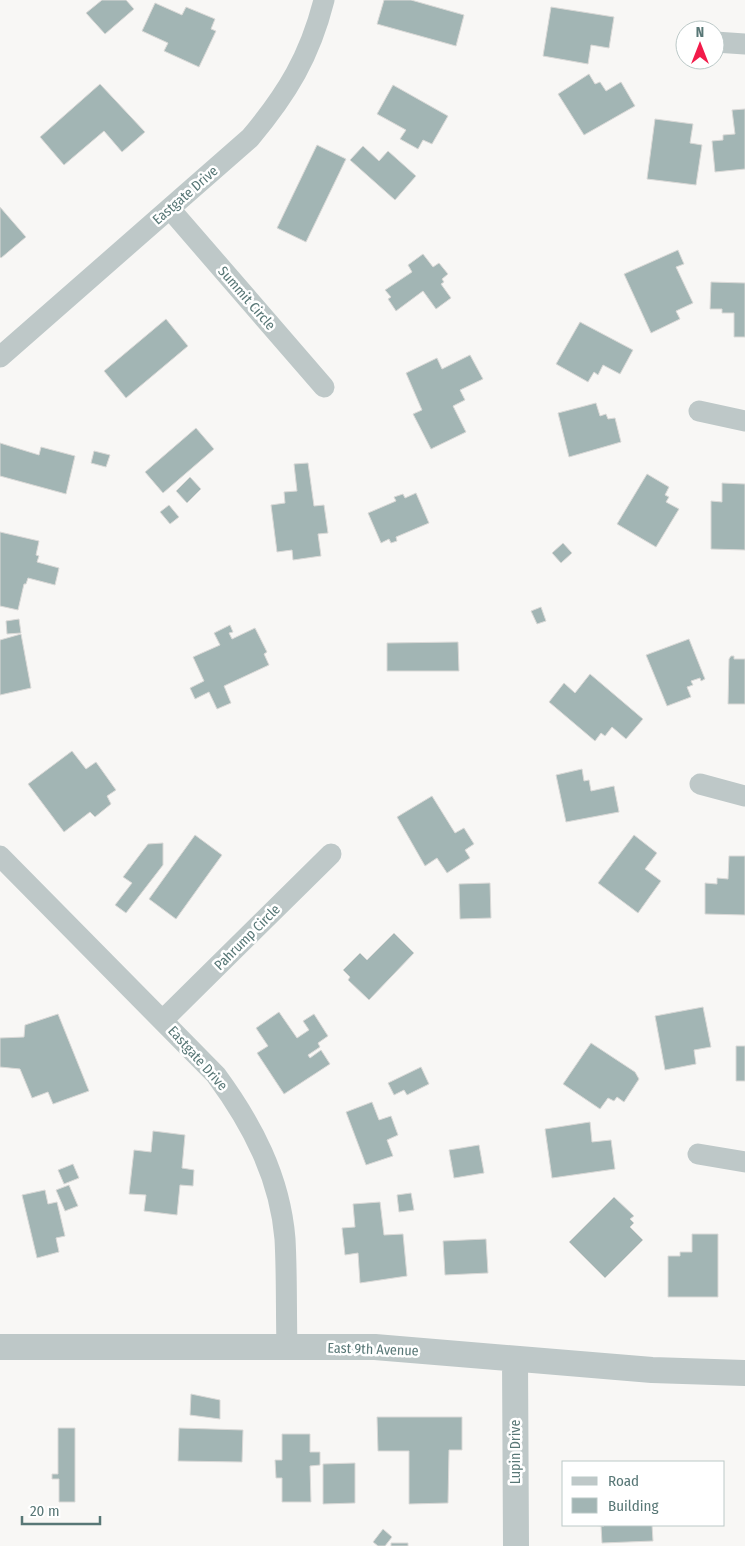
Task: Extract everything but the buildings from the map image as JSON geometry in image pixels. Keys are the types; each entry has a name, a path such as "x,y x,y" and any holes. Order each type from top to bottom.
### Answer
{"street":[{"name":"Eastgate Drive","path":"0,357 250,138 277,106 306,56 316,33 324,0"},
{"path":"725,43 745,44"},
{"name":"Summit Circle","path":"170,209 324,387"},
{"path":"699,411 745,421"},
{"path":"700,784 745,796"},
{"name":"Pahrump Circle","path":"163,1020 330,854"},
{"name":"Eastgate Drive","path":"0,856 216,1075 242,1110 263,1151 277,1193 285,1238 287,1347"},
{"path":"698,1154 745,1162"},
{"name":"East 9th Avenue","path":"0,1347 375,1347 652,1370 745,1373"},
{"name":"Lupin Drive","path":"515,1359 516,1546"}]}
